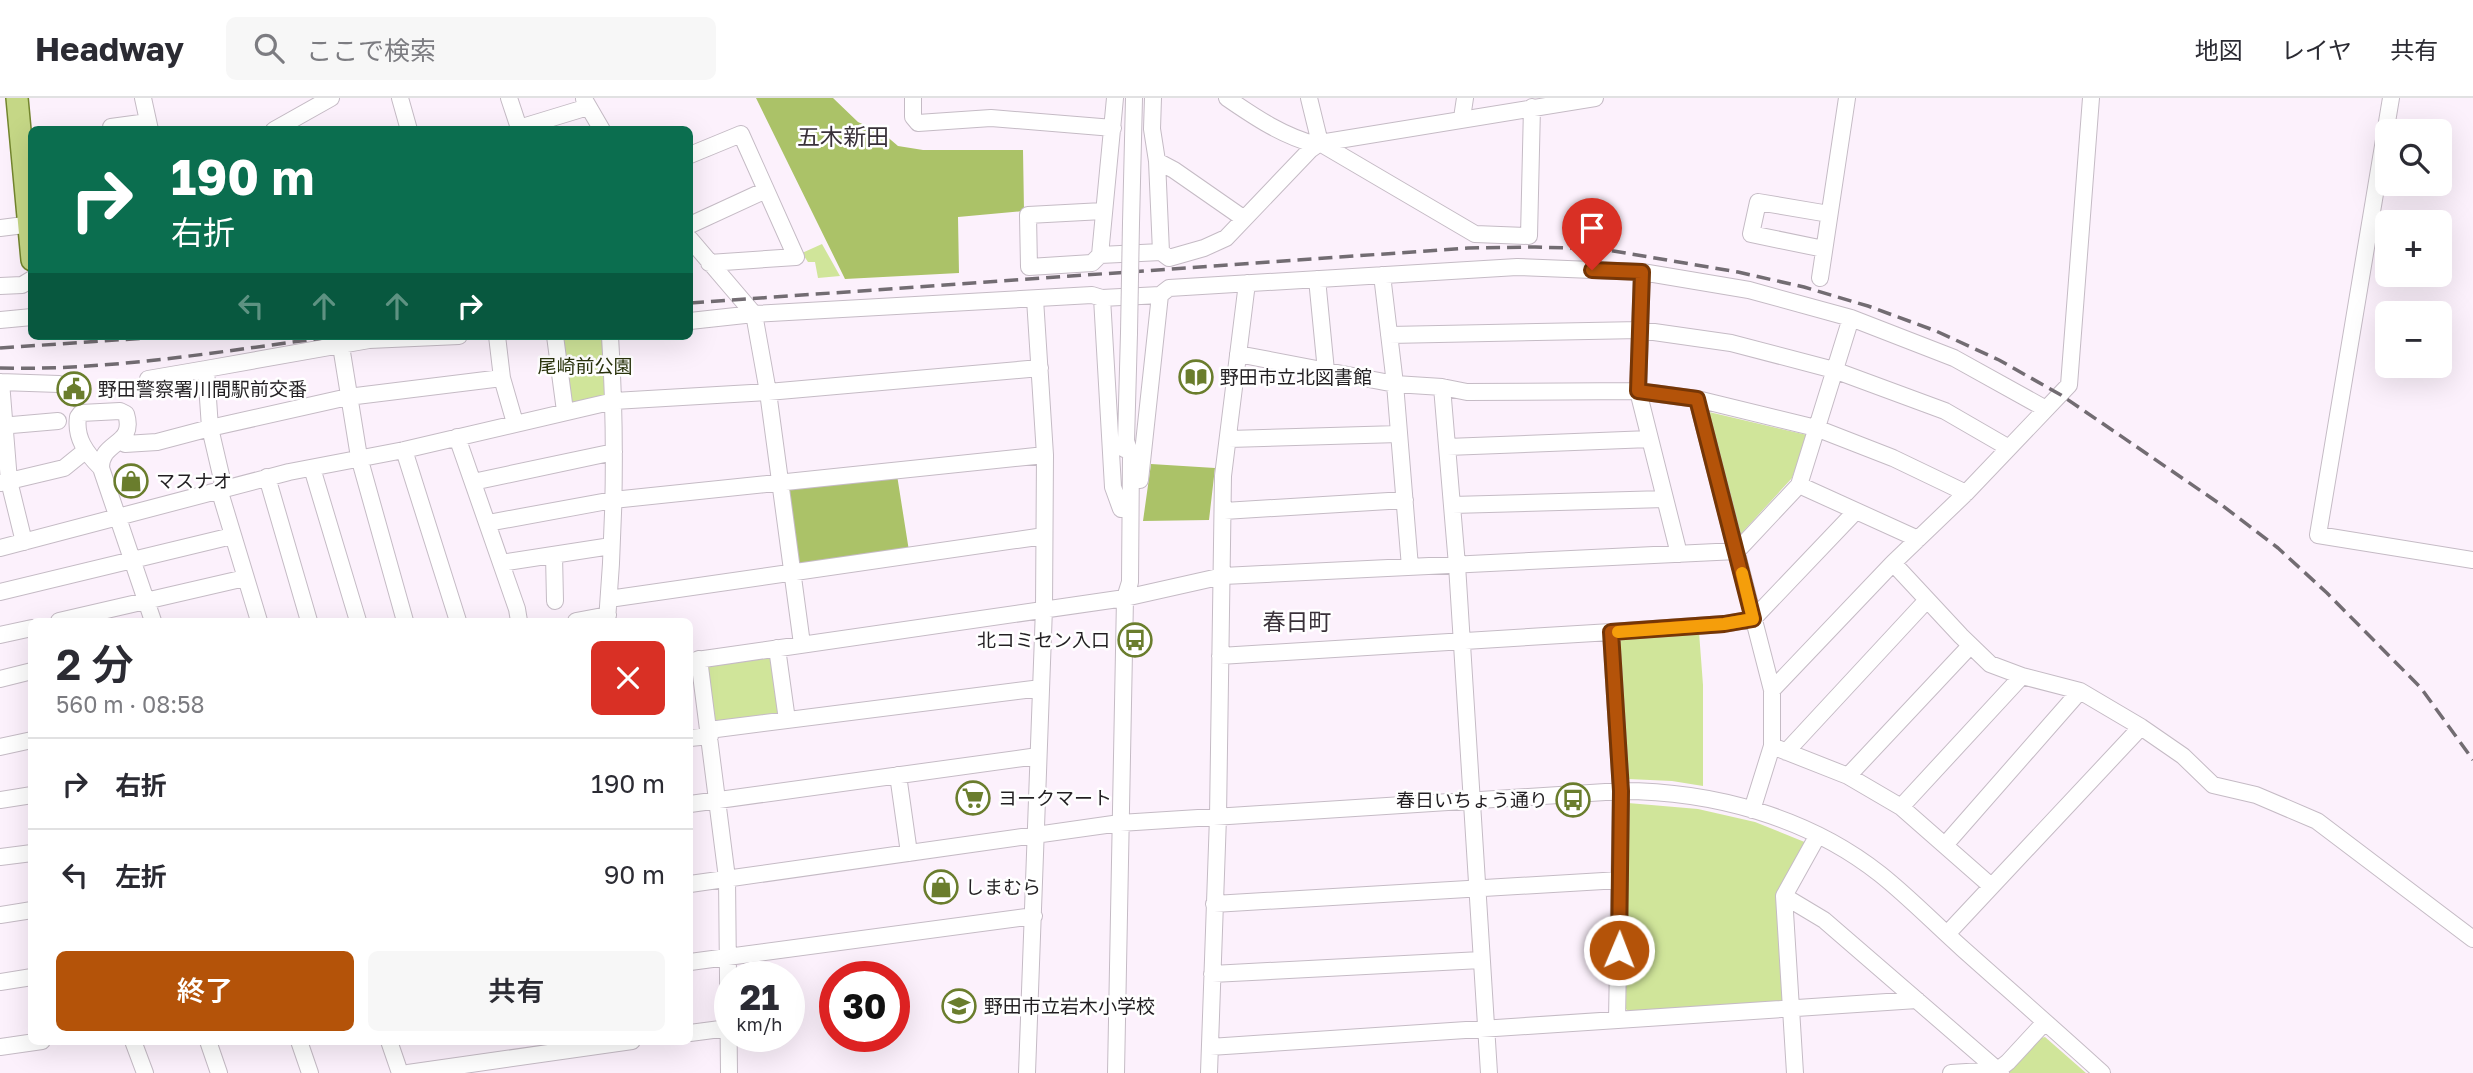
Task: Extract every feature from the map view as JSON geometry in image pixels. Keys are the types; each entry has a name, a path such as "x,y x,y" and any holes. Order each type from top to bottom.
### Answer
{"main road":[{"path":"17,98 28,205"}],"street":[{"path":"130,126 149,125 143,98"},
{"path":"282,126 331,98"},
{"path":"400,98 408,126"},
{"path":"509,98 518,126"},
{"path":"914,98 913,117 918,123 990,118 1113,128"},
{"path":"1100,256 1115,98"},
{"path":"1116,1073 1125,598 1119,583 1126,510 1122,456 1126,441 1133,98"},
{"path":"1153,98 1152,129 1157,161 1161,252"},
{"path":"1227,98 1292,139 1318,144 1475,234 1529,236 1532,107"},
{"path":"1309,98 1318,144"},
{"path":"1462,118 1465,98"},
{"path":"1103,211 1028,215 1029,267 1092,263 1100,256 1161,252 1170,258 1204,248 1226,238 1318,144 1595,98"},
{"path":"1820,278 1847,98"},
{"path":"1772,690 2069,385 2091,98"},
{"path":"2392,98 2318,535 2473,561"},
{"path":"524,126 586,102 600,126"},
{"path":"693,154 741,134 796,257 709,263"},
{"path":"1157,161 1243,218"},
{"path":"693,224 766,190"},
{"path":"1824,249 1751,234 1758,202 1829,214"},
{"path":"0,228 28,224"},
{"path":"693,243 754,314 768,392 802,644"},
{"path":"693,321 754,314 1092,295 1101,299 1160,295 1169,288 1517,267 1642,272 1749,290 1851,318 1954,358 2046,409"},
{"path":"1642,272 1638,391 1679,554"},
{"path":"1382,275 1395,384 1410,567"},
{"path":"1317,279 1326,371"},
{"path":"1209,1073 1218,817 1223,476 1247,283"},
{"path":"0,286 28,284"},
{"path":"1126,510 1139,496 1160,295"},
{"path":"1027,1073 1044,608 1045,455 1035,299"},
{"path":"1101,299 1113,488 1126,510"},
{"path":"0,320 28,317"},
{"path":"729,961 727,878 718,800 710,733 694,660 1125,598 1223,576 1737,551 1799,485 1851,318"},
{"path":"1390,335 1640,330 1731,343 1834,370 1945,411 2009,448"},
{"path":"148,379 369,340"},
{"path":"497,340 502,378 515,423"},
{"path":"556,340 565,411"},
{"path":"608,612 614,452 611,340"},
{"path":"341,346 359,457 404,618"},
{"path":"1238,354 1395,384 1442,387 1467,392 1638,391 1697,399 1816,428 1893,458 1966,493"},
{"path":"0,548 267,477 404,450 614,401 768,392 1040,368"},
{"path":"206,369 210,428 232,536 254,618"},
{"path":"120,441 125,444 157,442 348,397 502,378"},
{"path":"24,542 4,483 1,382 59,384"},
{"path":"1442,387 1457,565 1489,1073"},
{"path":"1697,399 1772,690 1779,749"},
{"path":"100,468 102,455 120,441 128,427 126,414 120,411 81,413 77,420 77,430 85,451 100,468 152,618"},
{"path":"2,426 58,421"},
{"path":"1229,439 1399,434"},
{"path":"457,437 518,618"},
{"path":"1447,447 1650,439"},
{"path":"404,450 457,618"},
{"path":"4,483 64,468 85,451"},
{"path":"473,482 614,452"},
{"path":"488,523 613,500 1045,455"},
{"path":"312,468 357,618"},
{"path":"267,477 308,618"},
{"path":"1799,485 1918,539"},
{"path":"1452,505 1665,499"},
{"path":"1224,511 1405,500"},
{"path":"1220,656 1611,632 1724,624 1753,619 1856,511"},
{"path":"0,592 232,536"},
{"path":"587,618 793,572 1044,536"},
{"path":"502,564 611,546"},
{"path":"554,555 555,601"},
{"path":"1893,563 1990,664 2022,677 2080,691 2141,727 2183,756 2213,785 2256,795 2317,821 2473,939"},
{"path":"72,618 245,578"},
{"path":"1752,810 1779,749 1927,600"},
{"path":"0,635 28,629"},
{"path":"1611,632 1621,791 1617,1020"},
{"path":"1848,776 1970,646"},
{"path":"777,648 787,720"},
{"path":"0,679 28,672"},
{"path":"1902,807 2022,677"},
{"path":"693,737 787,720 1041,688"},
{"path":"1945,845 2080,691"},
{"path":"1947,934 2141,727"},
{"path":"0,747 28,741"},
{"path":"1779,749 1848,776 1902,807 1991,886"},
{"path":"693,804 1038,756"},
{"path":"898,775 909,853"},
{"path":"693,884 1120,823 1621,791 1684,794 1752,810 1818,835 1878,873 2102,1073"},
{"path":"0,800 28,796"},
{"path":"1795,1073 1784,896 1818,835"},
{"path":"0,857 28,854"},
{"path":"1214,904 1620,880"},
{"path":"1784,896 1825,920 2000,1071"},
{"path":"0,915 28,911"},
{"path":"693,962 1034,916"},
{"path":"1212,974 1481,960"},
{"path":"0,982 28,978"},
{"path":"1210,1047 1917,1000"},
{"path":"1951,1073 2000,1071 2045,1022"},
{"path":"693,1033 714,1030"},
{"path":"0,1047 28,1043"},
{"path":"134,1045 145,1073"},
{"path":"209,1045 219,1073"},
{"path":"300,1045 310,1073"},
{"path":"390,1045 400,1073"},
{"path":"408,1073 604,1045"},
{"path":"729,1052 729,1073"}],"green space":[{"path":"756,98 833,98 858,122 884,134 898,146 923,150 1023,150 1024,211 958,217 959,273 845,279"},
{"path":"822,244 840,276 818,278 815,262 808,262 802,253"},
{"name":"尾崎前公園","path":"559,340 606,340 610,397 567,406"},
{"path":"1709,412 1807,435 1792,478 1739,536"},
{"path":"1151,464 1215,468 1209,520 1143,521"},
{"path":"897,475 909,551 795,565 786,488"},
{"path":"1699,632 1703,685 1703,786 1628,779 1619,642 1624,637"},
{"path":"774,654 782,715 716,725 707,663"},
{"path":"1628,803 1698,809 1755,822 1807,843 1780,899 1787,997 1781,1003 1630,1013 1626,1009"},
{"path":"2045,1037 2086,1073 2010,1073 2009,1069 2037,1039"}],"railway":[{"path":"693,303 1468,248 1535,247 1602,249 1738,272 1804,287 1868,306 1936,331 1999,360 2061,395 2223,506 2278,548 2327,593 2421,688 2473,760"},
{"path":"0,348 117,340"},
{"path":"0,368 127,363 309,340"}],"slow traffic":[{"path":"1618,632 1724,624 1753,619 1742,573"}],"place":[{"name":"野田市立北図書館","path":"1196,377"},
{"name":"野田警察署川間駅前交番","path":"74,389"},
{"name":"マスナオ","path":"131,481"},
{"name":"北コミセン入口","path":"1135,640"},
{"name":"ヨークマート","path":"973,798"},
{"name":"春日いちょう通り","path":"1573,800"},
{"name":"しまむら","path":"941,887"},
{"name":"野田市立岩木小学校","path":"959,1006"}],"district":[{"name":"五木新田","path":"843,137"},
{"name":"春日町","path":"1297,622"}],"route":[{"path":"1592,270 1642,272 1638,391 1697,399 1753,619 1724,624 1611,632 1621,791 1619,950"}]}
